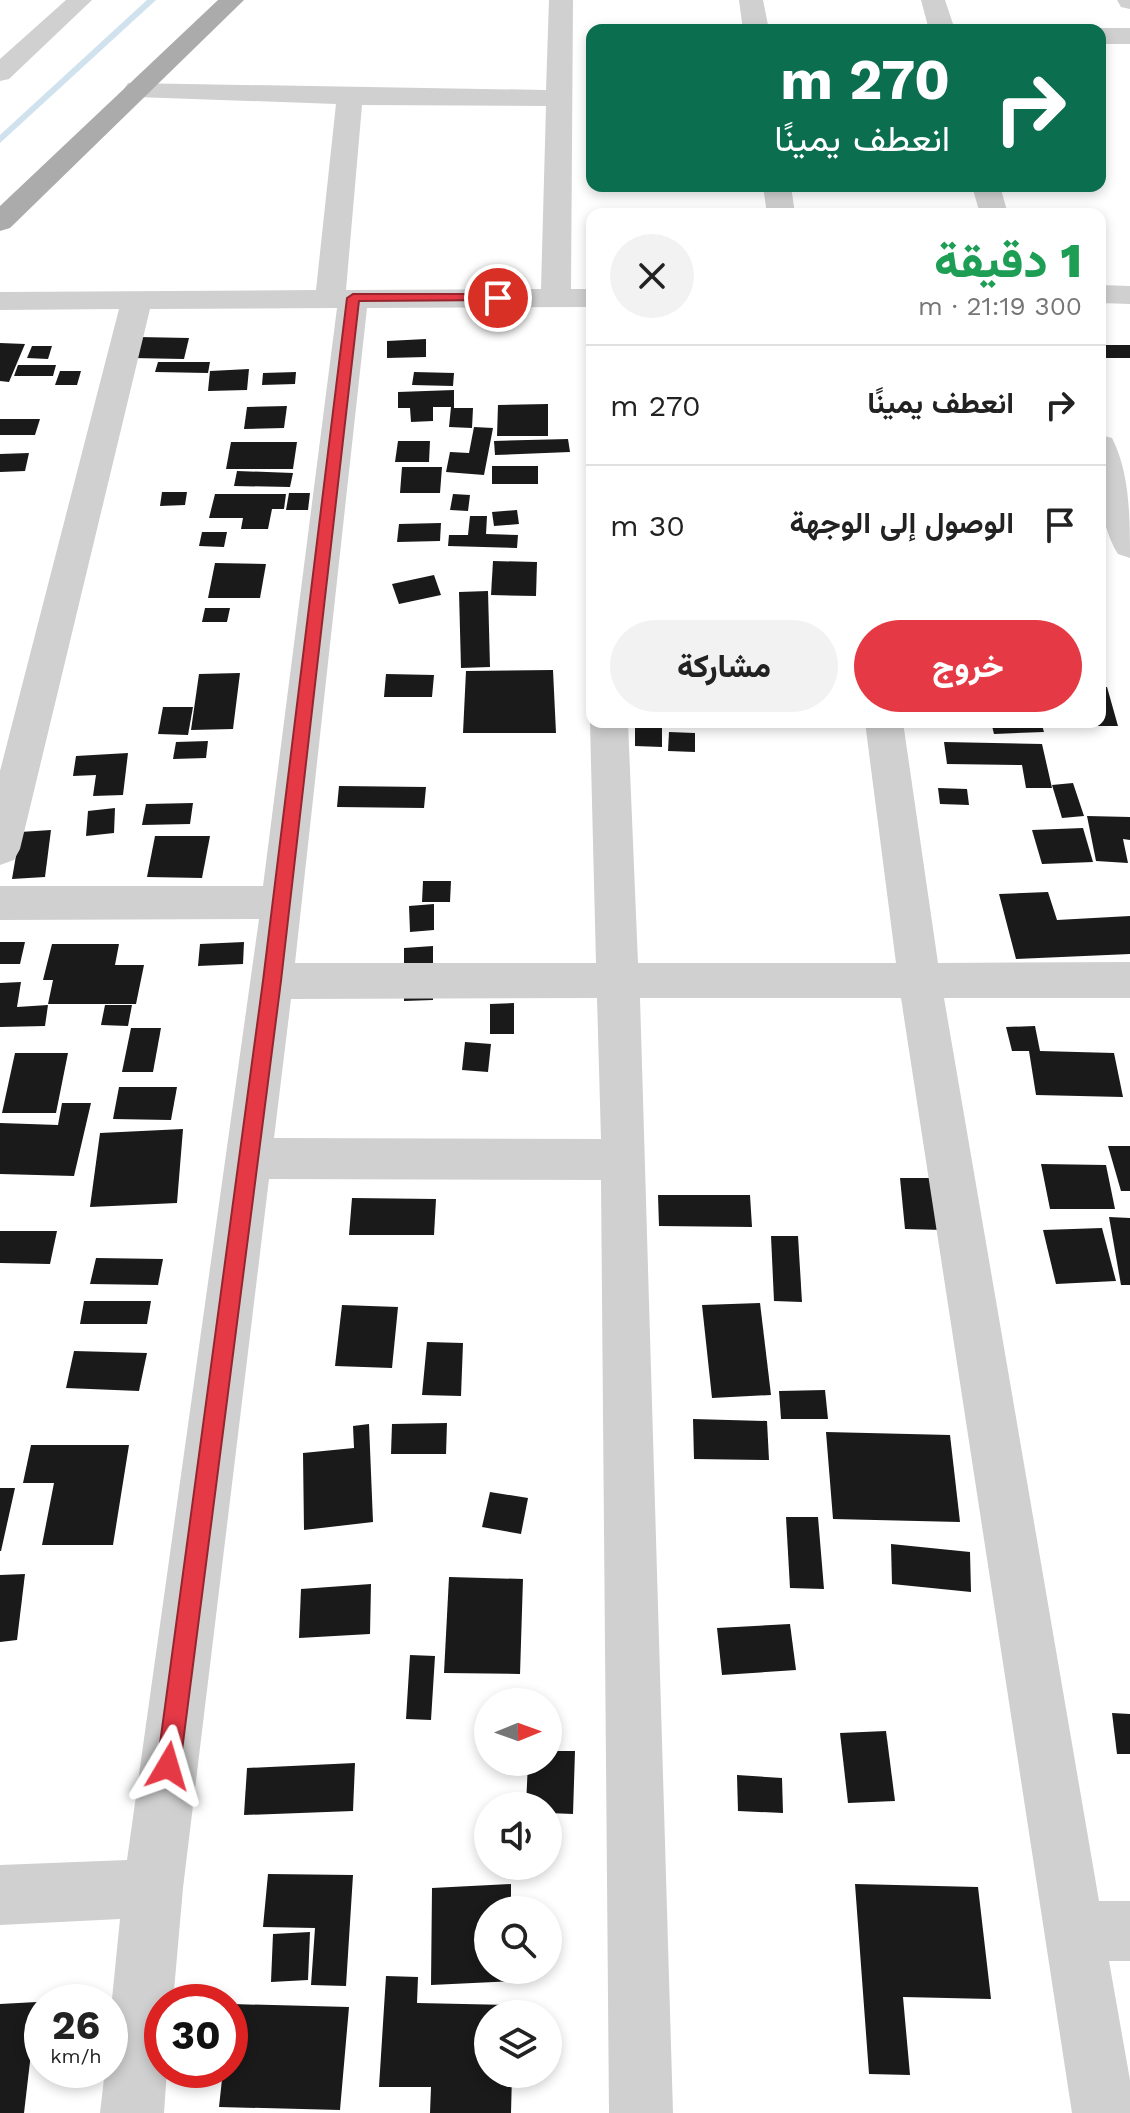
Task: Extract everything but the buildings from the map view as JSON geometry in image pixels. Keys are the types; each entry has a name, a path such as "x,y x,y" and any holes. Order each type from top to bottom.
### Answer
{"main road":[{"path":"0,222 232,0"}],"street":[{"path":"0,73 80,0"},
{"path":"556,298 561,0"},
{"path":"751,0 755,24"},
{"path":"933,0 940,24"},
{"path":"561,34 586,34"},
{"path":"1106,36 1130,36"},
{"path":"137,89 350,97 558,98"},
{"path":"132,2113 153,1888 272,981 341,298 350,97"},
{"path":"1106,294 1130,295"},
{"path":"0,301 586,298"},
{"path":"0,849 137,300"},
{"path":"1106,465 1130,546"},
{"path":"609,728 624,1160 641,2113"},
{"path":"885,728 919,979 1104,1931 1104,2113"},
{"path":"0,903 279,902"},
{"path":"272,981 1130,980"},
{"path":"248,1158 624,1160"},
{"path":"0,1895 153,1888"}],"waterway":[{"path":"0,140 152,0"}],"route":[{"path":"168,1766 272,981 353,298 498,298"}]}
